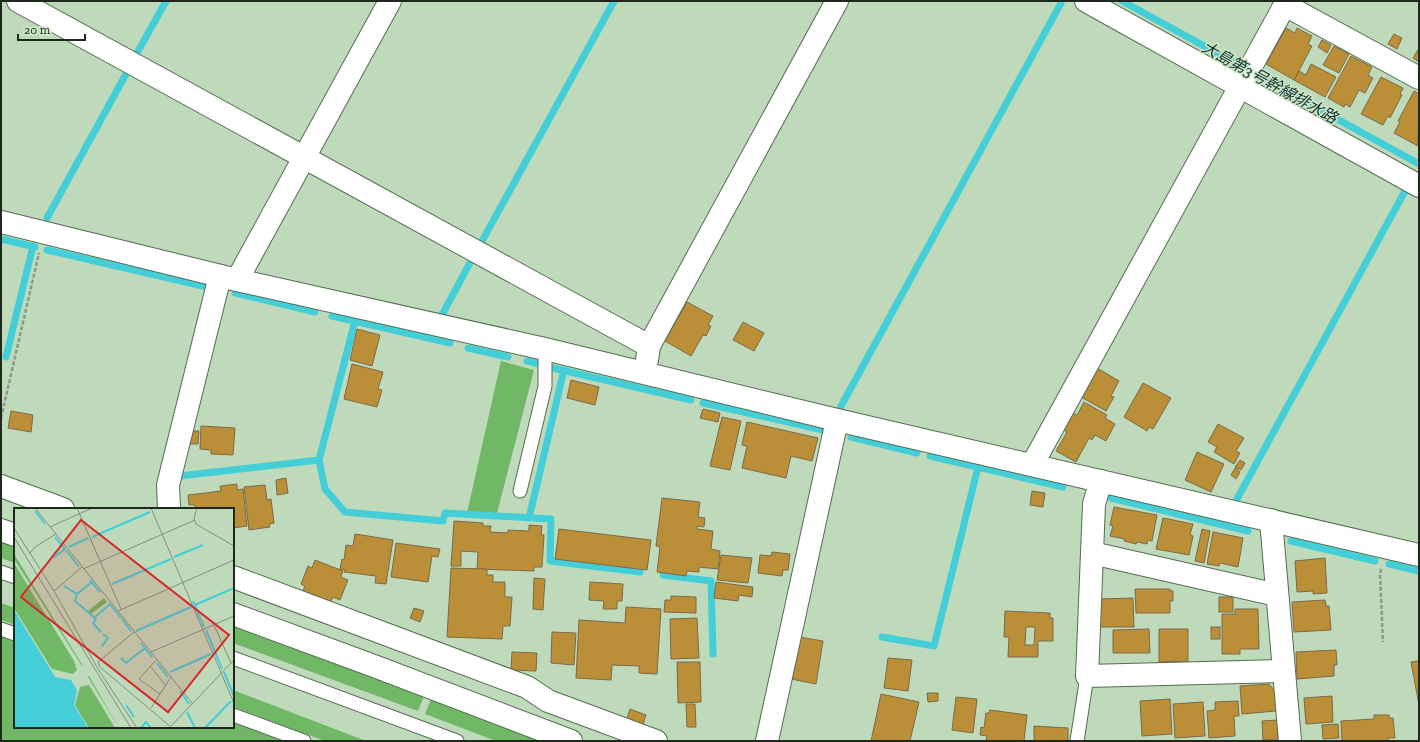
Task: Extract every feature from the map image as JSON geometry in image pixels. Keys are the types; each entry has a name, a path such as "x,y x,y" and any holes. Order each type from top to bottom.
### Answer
{"street":[{"path":"18,1 649,346"},
{"path":"169,508 168,485 229,278 304,157 390,1"},
{"path":"645,373 649,346 837,1"},
{"path":"1086,1 1246,76 1419,186"},
{"path":"1032,465 1286,3 1419,78"},
{"path":"1,222 229,278 545,349 837,420 1419,555"},
{"path":"767,741 837,420"},
{"path":"1101,481 1094,504 1087,676 1284,671"},
{"path":"1,486 60,508"},
{"path":"1271,520 1290,741"},
{"path":"1,530 14,535"},
{"path":"1092,552 1277,595"},
{"path":"234,577 527,687 548,701 656,741"},
{"path":"234,614 571,741"}],"lane":[{"path":"520,491 545,386 545,349"},
{"path":"1,572 14,577"},
{"path":"1,629 14,634"},
{"path":"234,658 457,741"},
{"path":"1077,741 1087,676"},
{"path":"234,715 304,741"}],"path":[{"path":"1,418 44,232"},
{"path":"1383,642 1380,574 1385,547"}],"green space":[{"path":"501,361 534,370 497,513 467,513"},
{"path":"1,541 14,546 14,563 1,558"},
{"path":"1,603 14,608 14,625 1,620"},
{"path":"234,626 424,696 418,711 234,643"},
{"path":"1,634 14,640 14,728 234,728 234,723 282,741 1,741"},
{"path":"234,690 366,741 325,741 234,707"},
{"path":"431,699 541,741 496,741 425,714"}],"building":[{"path":"1286,28 1295,33 1297,28 1312,36 1308,44 1312,46 1294,80 1266,64"},
{"path":"1394,34 1402,38 1397,49 1388,44"},
{"path":"1322,40 1331,45 1327,53 1318,47"},
{"path":"1334,46 1349,54 1339,73 1323,65"},
{"path":"1419,48 1419,62 1413,58"},
{"path":"1351,56 1372,67 1368,75 1373,78 1365,93 1359,90 1350,107 1345,104 1344,107 1328,98"},
{"path":"1311,64 1336,77 1325,97 1294,80 1299,71 1306,75"},
{"path":"1381,77 1403,88 1400,94 1402,95 1390,118 1388,116 1383,125 1361,114"},
{"path":"1414,91 1419,94 1418,146 1394,133 1400,122 1398,121"},
{"path":"687,302 713,316 708,325 711,326 706,336 703,335 691,356 665,341"},
{"path":"743,322 764,333 754,351 733,340"},
{"path":"357,329 380,335 372,366 350,360"},
{"path":"352,364 383,372 378,389 382,390 377,407 344,399"},
{"path":"1097,368 1119,381 1111,396 1114,397 1106,411 1081,397"},
{"path":"571,380 599,387 595,405 567,398"},
{"path":"1143,383 1171,398 1153,429 1149,427 1147,431 1124,417"},
{"path":"1084,402 1107,415 1105,418 1115,424 1106,441 1095,435 1092,440 1089,438 1076,462 1056,451 1067,432 1063,429 1073,413 1077,415"},
{"path":"703,409 720,413 718,422 700,418"},
{"path":"11,411 33,415 31,432 8,428"},
{"path":"722,417 741,421 730,470 710,466"},
{"path":"747,422 818,438 812,461 791,456 786,478 742,468 747,446 742,445"},
{"path":"1218,424 1244,438 1236,451 1240,453 1234,464 1214,452 1217,447 1208,442"},
{"path":"201,426 235,428 233,455 211,454 211,450 200,449"},
{"path":"188,431 199,431 198,444 187,444"},
{"path":"1197,452 1224,464 1211,492 1185,480"},
{"path":"1240,460 1245,463 1241,470 1235,467"},
{"path":"1235,468 1240,472 1236,479 1231,475"},
{"path":"286,478 288,493 277,495 276,480"},
{"path":"237,484 237,490 243,489 247,526 234,528 234,508 196,508 195,505 189,505 188,495 221,491 220,486"},
{"path":"265,485 267,500 271,499 274,523 269,524 270,527 249,530 244,487"},
{"path":"1032,491 1045,493 1043,507 1030,505"},
{"path":"662,498 700,502 698,517 705,518 704,527 697,526 697,529 713,531 711,549 720,551 718,569 699,567 699,572 687,571 686,576 657,572 660,547 656,546"},
{"path":"1114,507 1157,515 1152,541 1148,540 1147,544 1137,542 1136,544 1124,541 1125,539 1110,536 1113,526 1110,525"},
{"path":"1163,518 1193,524 1190,535 1193,536 1189,555 1156,549"},
{"path":"454,521 483,523 483,526 491,526 490,532 508,533 508,530 529,531 529,525 542,526 541,535 544,535 542,567 534,567 534,571 477,569 478,552 461,551 461,566 451,566"},
{"path":"559,529 651,540 647,570 555,559"},
{"path":"1202,529 1210,531 1204,563 1195,561"},
{"path":"1213,532 1243,538 1238,567 1220,563 1219,566 1207,564"},
{"path":"355,534 393,540 386,584 375,583 376,576 344,572 345,570 340,569 342,559 344,560 346,545 353,546"},
{"path":"396,543 440,549 438,557 432,556 428,582 391,577"},
{"path":"772,552 790,554 788,570 783,570 782,576 758,573 760,555 771,556"},
{"path":"721,555 752,558 748,583 717,580"},
{"path":"1325,558 1327,593 1313,594 1313,591 1297,592 1295,561"},
{"path":"315,560 343,571 341,577 348,580 340,600 333,597 330,604 302,593 305,586 301,584 308,566 312,568"},
{"path":"451,568 487,569 487,575 493,575 493,582 505,582 505,597 512,597 510,626 503,626 502,639 447,637"},
{"path":"534,578 545,579 543,610 533,609"},
{"path":"590,582 623,584 622,601 617,601 617,609 603,609 604,601 589,600"},
{"path":"716,582 753,587 752,597 739,595 738,601 714,598"},
{"path":"1135,589 1170,589 1170,591 1173,591 1173,601 1170,601 1170,613 1136,613"},
{"path":"671,596 696,597 696,613 664,612 665,600 671,600"},
{"path":"1219,597 1233,597 1233,612 1219,612"},
{"path":"1133,598 1134,627 1099,627 1099,599"},
{"path":"1325,600 1326,606 1329,606 1331,630 1294,632 1292,602"},
{"path":"626,607 661,609 657,674 639,673 639,666 612,665 611,680 576,678 579,620 625,623"},
{"path":"414,608 424,611 420,622 410,618"},
{"path":"1235,609 1258,609 1259,649 1240,649 1240,654 1222,654 1222,614 1235,614"},
{"path":"1005,611 1050,613 1050,618 1053,618 1053,641 1038,641 1038,657 1008,657 1009,637 1004,637","holes":["1026,627 1035,627 1034,645 1025,645"]},
{"path":"697,618 699,658 671,659 670,619"},
{"path":"1211,627 1220,627 1220,639 1211,639"},
{"path":"1149,629 1150,653 1113,653 1113,630"},
{"path":"1159,629 1188,629 1188,661 1159,662"},
{"path":"552,632 576,633 574,665 551,663"},
{"path":"799,637 823,641 816,684 791,679"},
{"path":"1336,650 1337,665 1334,665 1334,676 1297,679 1296,652"},
{"path":"512,652 537,653 536,671 511,670"},
{"path":"888,658 912,660 908,691 884,688"},
{"path":"1418,661 1419,666 1419,705 1411,662"},
{"path":"677,662 700,662 701,702 678,703"},
{"path":"1269,684 1275,691 1276,711 1242,714 1240,686"},
{"path":"927,693 938,693 938,701 928,702"},
{"path":"881,694 919,702 910,741 871,741"},
{"path":"1332,696 1333,722 1306,724 1304,698"},
{"path":"956,697 977,699 973,733 952,730"},
{"path":"1170,699 1172,734 1142,736 1140,701"},
{"path":"1238,701 1239,716 1234,716 1235,736 1209,738 1207,711 1215,710 1215,702"},
{"path":"1203,702 1205,736 1175,738 1173,704"},
{"path":"686,704 695,704 696,727 687,727"},
{"path":"630,709 646,715 642,727 626,721"},
{"path":"990,710 1027,715 1024,741 986,741 987,736 980,735 981,727 984,728 986,713 989,713"},
{"path":"1374,715 1389,715 1389,718 1393,718 1395,738 1388,738 1388,741 1342,741 1341,721 1374,719"},
{"path":"1277,720 1278,739 1263,740 1262,721"},
{"path":"1338,724 1339,738 1323,739 1322,725"},
{"path":"1034,726 1068,728 1068,741 1034,741"}],"waterway":[{"path":"137,53 166,1"},
{"path":"481,243 614,1"},
{"name":"大島第3号幹線排水路","path":"1122,1 1419,164"},
{"path":"840,408 1061,3"},
{"path":"47,218 126,74"},
{"path":"1237,499 1405,191"},
{"path":"1,239 35,247"},
{"path":"6,357 33,246"},
{"path":"47,250 207,287"},
{"path":"443,313 472,259"},
{"path":"235,293 315,312"},
{"path":"332,316 450,343"},
{"path":"180,476 319,460 355,321"},
{"path":"468,348 508,357"},
{"path":"527,361 539,364"},
{"path":"553,368 691,400"},
{"path":"529,518 564,370"},
{"path":"703,403 823,430"},
{"path":"851,437 917,453"},
{"path":"930,456 1063,487"},
{"path":"319,460 325,489 345,512 443,521 445,513 551,519 550,561 640,572"},
{"path":"882,637 934,646 978,467"},
{"path":"1111,498 1248,531"},
{"path":"1291,541 1375,561"},
{"path":"1389,564 1419,571"},
{"path":"663,575 711,581 713,654"}]}
